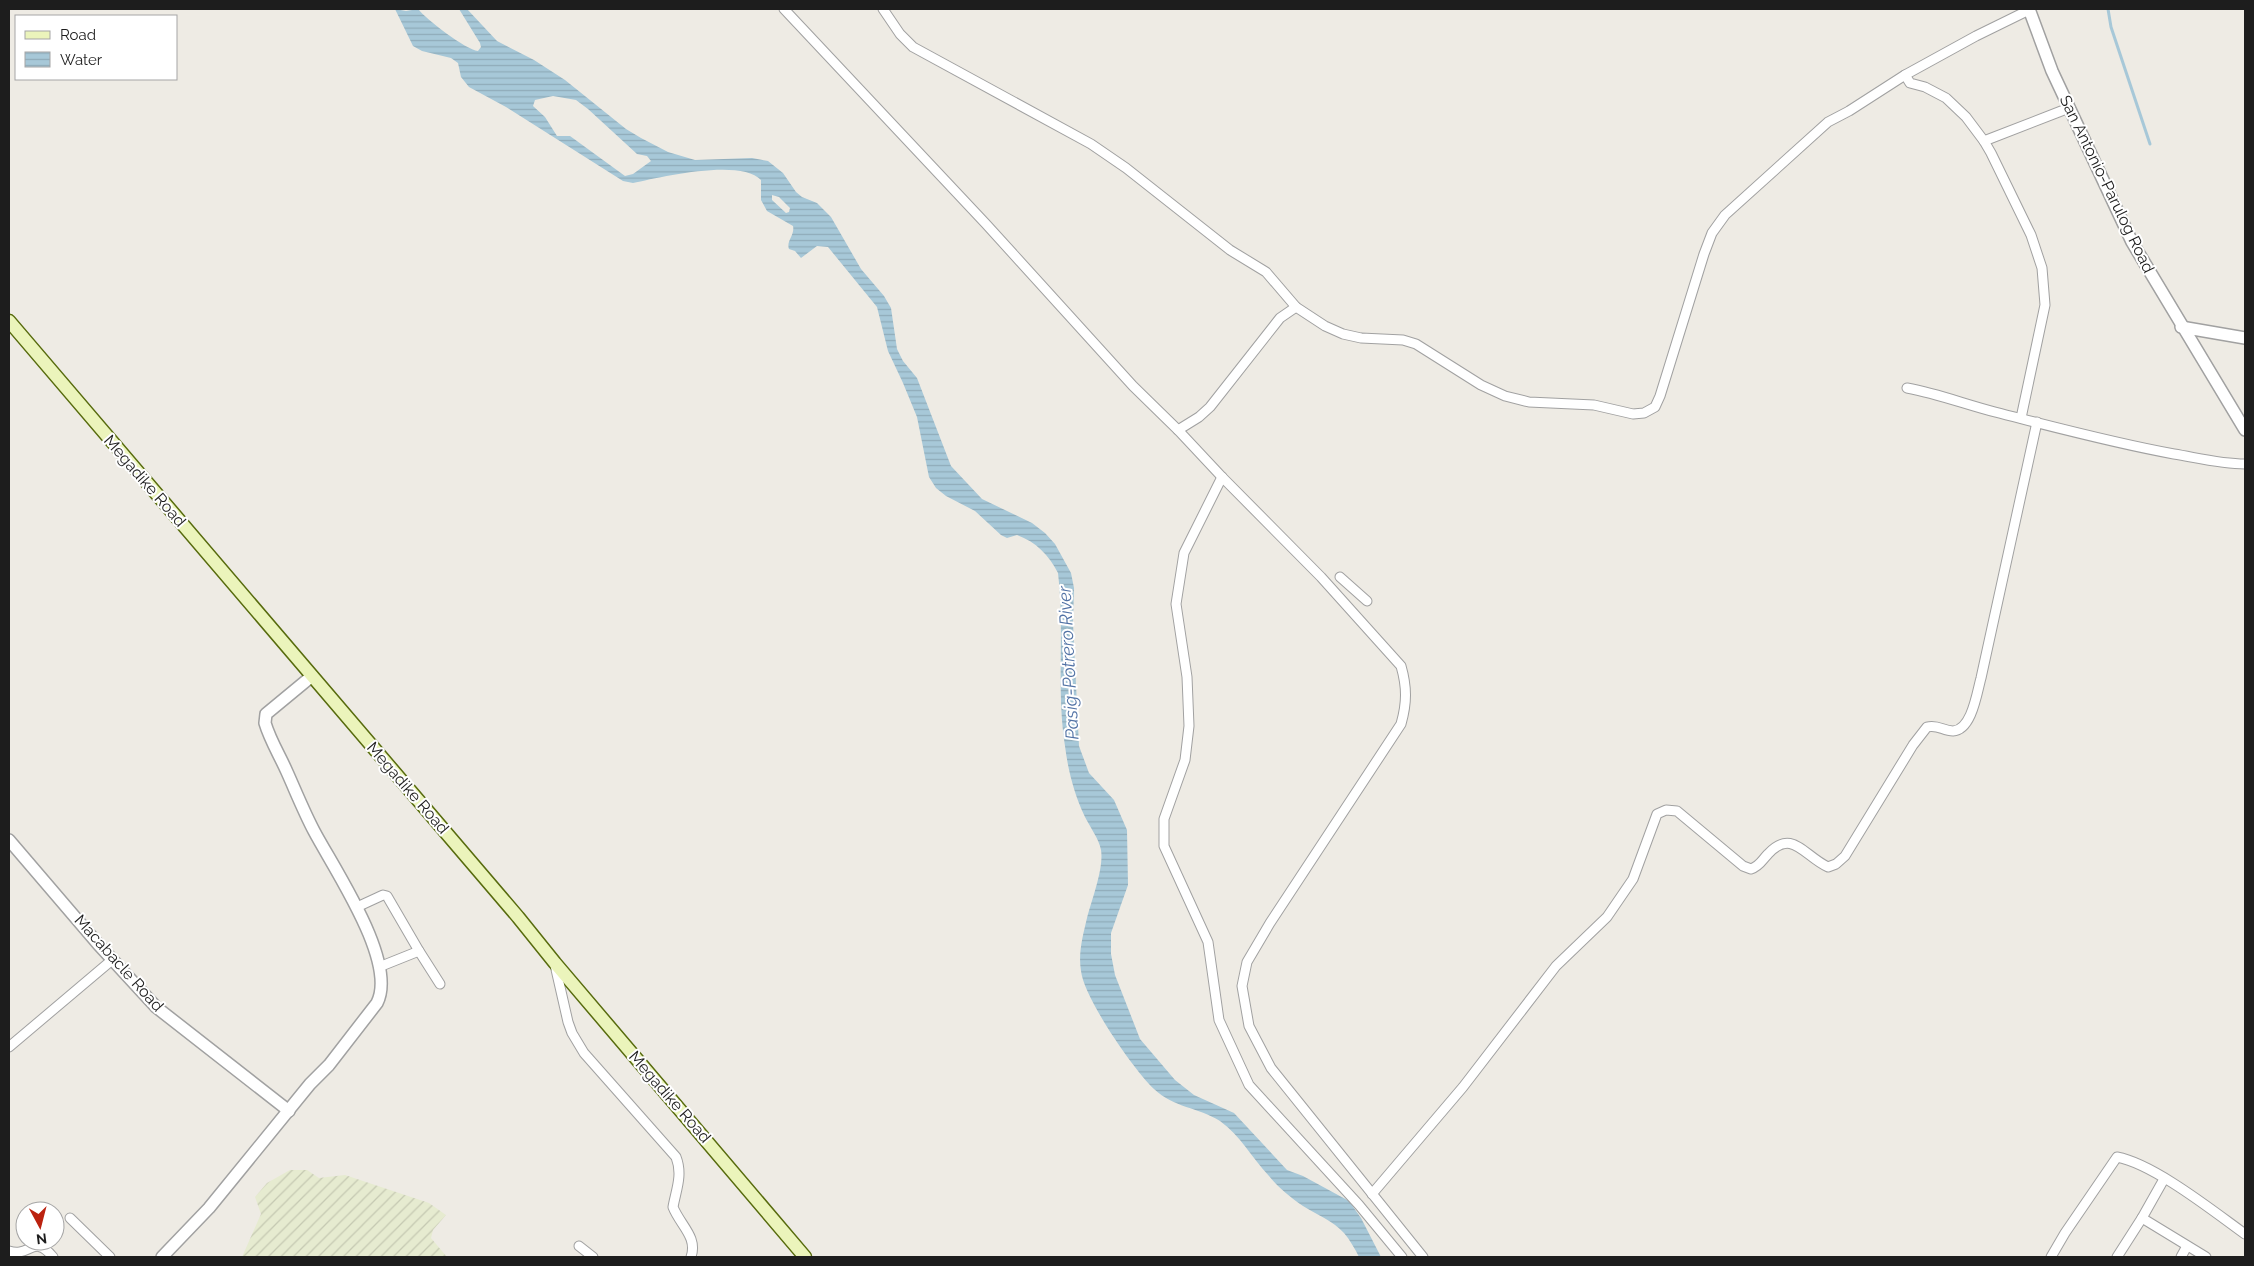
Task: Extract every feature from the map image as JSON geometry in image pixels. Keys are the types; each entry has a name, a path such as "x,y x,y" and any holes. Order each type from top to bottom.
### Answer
{"main road":[{"name":"Megadike Road","path":"9,321 518,917 805,1257"}],"street":[{"path":"784,9 979,217 1133,386 1348,606 1400,666 1406,683 1406,705 1400,724 1270,923 1247,962 1242,986 1249,1026 1271,1068 1423,1257"},
{"path":"883,9 900,34 913,48 1082,139 1118,162 1195,224 1230,250 1266,272 1296,307 1325,326 1343,334 1361,338 1403,340 1416,344 1460,373 1505,396 1529,402 1594,405 1633,414 1644,413 1655,407 1704,254 1712,233 1725,215 1828,122 1905,75 2029,9"},
{"name":"San Antonio-Parulog Road","path":"2029,9 2052,71 2132,242 2181,327 2245,430"},
{"path":"1905,75 1910,83 1925,87 1946,98 1966,117 1984,141 2031,236 2042,268 2045,304 2021,418"},
{"path":"1984,141 2069,108"},
{"path":"1178,430 1199,418 1280,318 1296,307"},
{"path":"2181,327 2245,338"},
{"path":"1907,388 1938,394 2117,444 2212,461 2245,464"},
{"path":"1372,1194 1463,1087 1556,966 1606,917 1633,879 1657,814 1666,810 1676,811 1743,866 1751,869 1757,867 1780,843 1786,842 1792,842 1828,867 1836,864 1845,856 1913,745 1927,727 1936,725 1946,730 1956,731 1963,726 1972,712 1981,678 2037,422"},
{"path":"1222,477 1184,553 1176,604 1187,677 1189,726 1185,760 1164,819 1164,846 1208,942 1219,1020 1249,1085 1353,1198 1402,1257"},
{"path":"1340,577 1367,601"},
{"path":"162,1257 209,1208 377,1003 381,995 382,985 379,967 366,928 357,907 314,830 265,723 266,714 312,676"},
{"name":"Macabacle Road","path":"9,840 112,960 156,1007 289,1111"},
{"path":"357,907 383,895 388,896 440,984"},
{"path":"379,967 419,951"},
{"path":"9,1047 112,960"},
{"path":"555,963 563,1005 572,1033 584,1053 676,1158 679,1177 674,1207 692,1243 691,1257"},
{"path":"2051,1257 2065,1233 2117,1157 2137,1162 2245,1234"},
{"path":"2117,1257 2164,1179"},
{"path":"70,1218 110,1257"},
{"path":"2142,1218 2206,1257"},
{"path":"9,1251 18,1252 32,1246 39,1246 47,1250 53,1257"},
{"path":"580,1246 594,1257"},
{"path":"2181,1257 2187,1246"}],"green space":[{"path":"290,1170 307,1170 319,1178 345,1175 429,1203 446,1215 433,1230 431,1238 447,1257 242,1257 261,1214 255,1197 267,1183"}],"water":[{"name":"Pasig-Potrero River","path":"395,9 406,11 418,9 447,33 478,51 481,47 480,43 459,9 467,9 497,41 534,60 565,80 626,129 641,138 668,152 695,160 752,158 768,161 783,173 796,192 802,197 817,203 831,217 861,269 884,296 891,308 897,349 903,361 917,378 951,466 982,499 1032,523 1045,533 1055,544 1071,573 1074,588 1073,623 1079,746 1089,773 1114,800 1127,830 1128,885 1111,933 1111,954 1115,975 1140,1039 1175,1080 1194,1095 1234,1113 1287,1170 1303,1176 1349,1201 1361,1218 1381,1257 1359,1257 1344,1233 1335,1225 1303,1206 1276,1184 1234,1133 1220,1121 1212,1116 1178,1104 1154,1089 1122,1050 1100,1015 1084,983 1080,964 1087,918 1101,866 1101,850 1078,800 1066,755 1061,703 1061,616 1058,573 1050,560 1036,545 1017,535 1007,538 1001,535 975,511 946,496 936,488 929,477 917,417 888,351 877,307 828,247 817,246 801,258 795,251 789,249 793,226 767,211 761,200 761,180 751,174 736,170 700,171 633,183 623,181 506,107 469,87 461,77 458,63 451,58 422,51 413,46","holes":["553,96 576,100 637,154 647,156 651,161 633,174 625,176 570,136 557,136 545,117 533,106 535,100","772,195 779,197 790,208 789,212 786,213 772,200"]}],"waterway":[{"path":"2108,9 2111,27 2150,144"}]}
